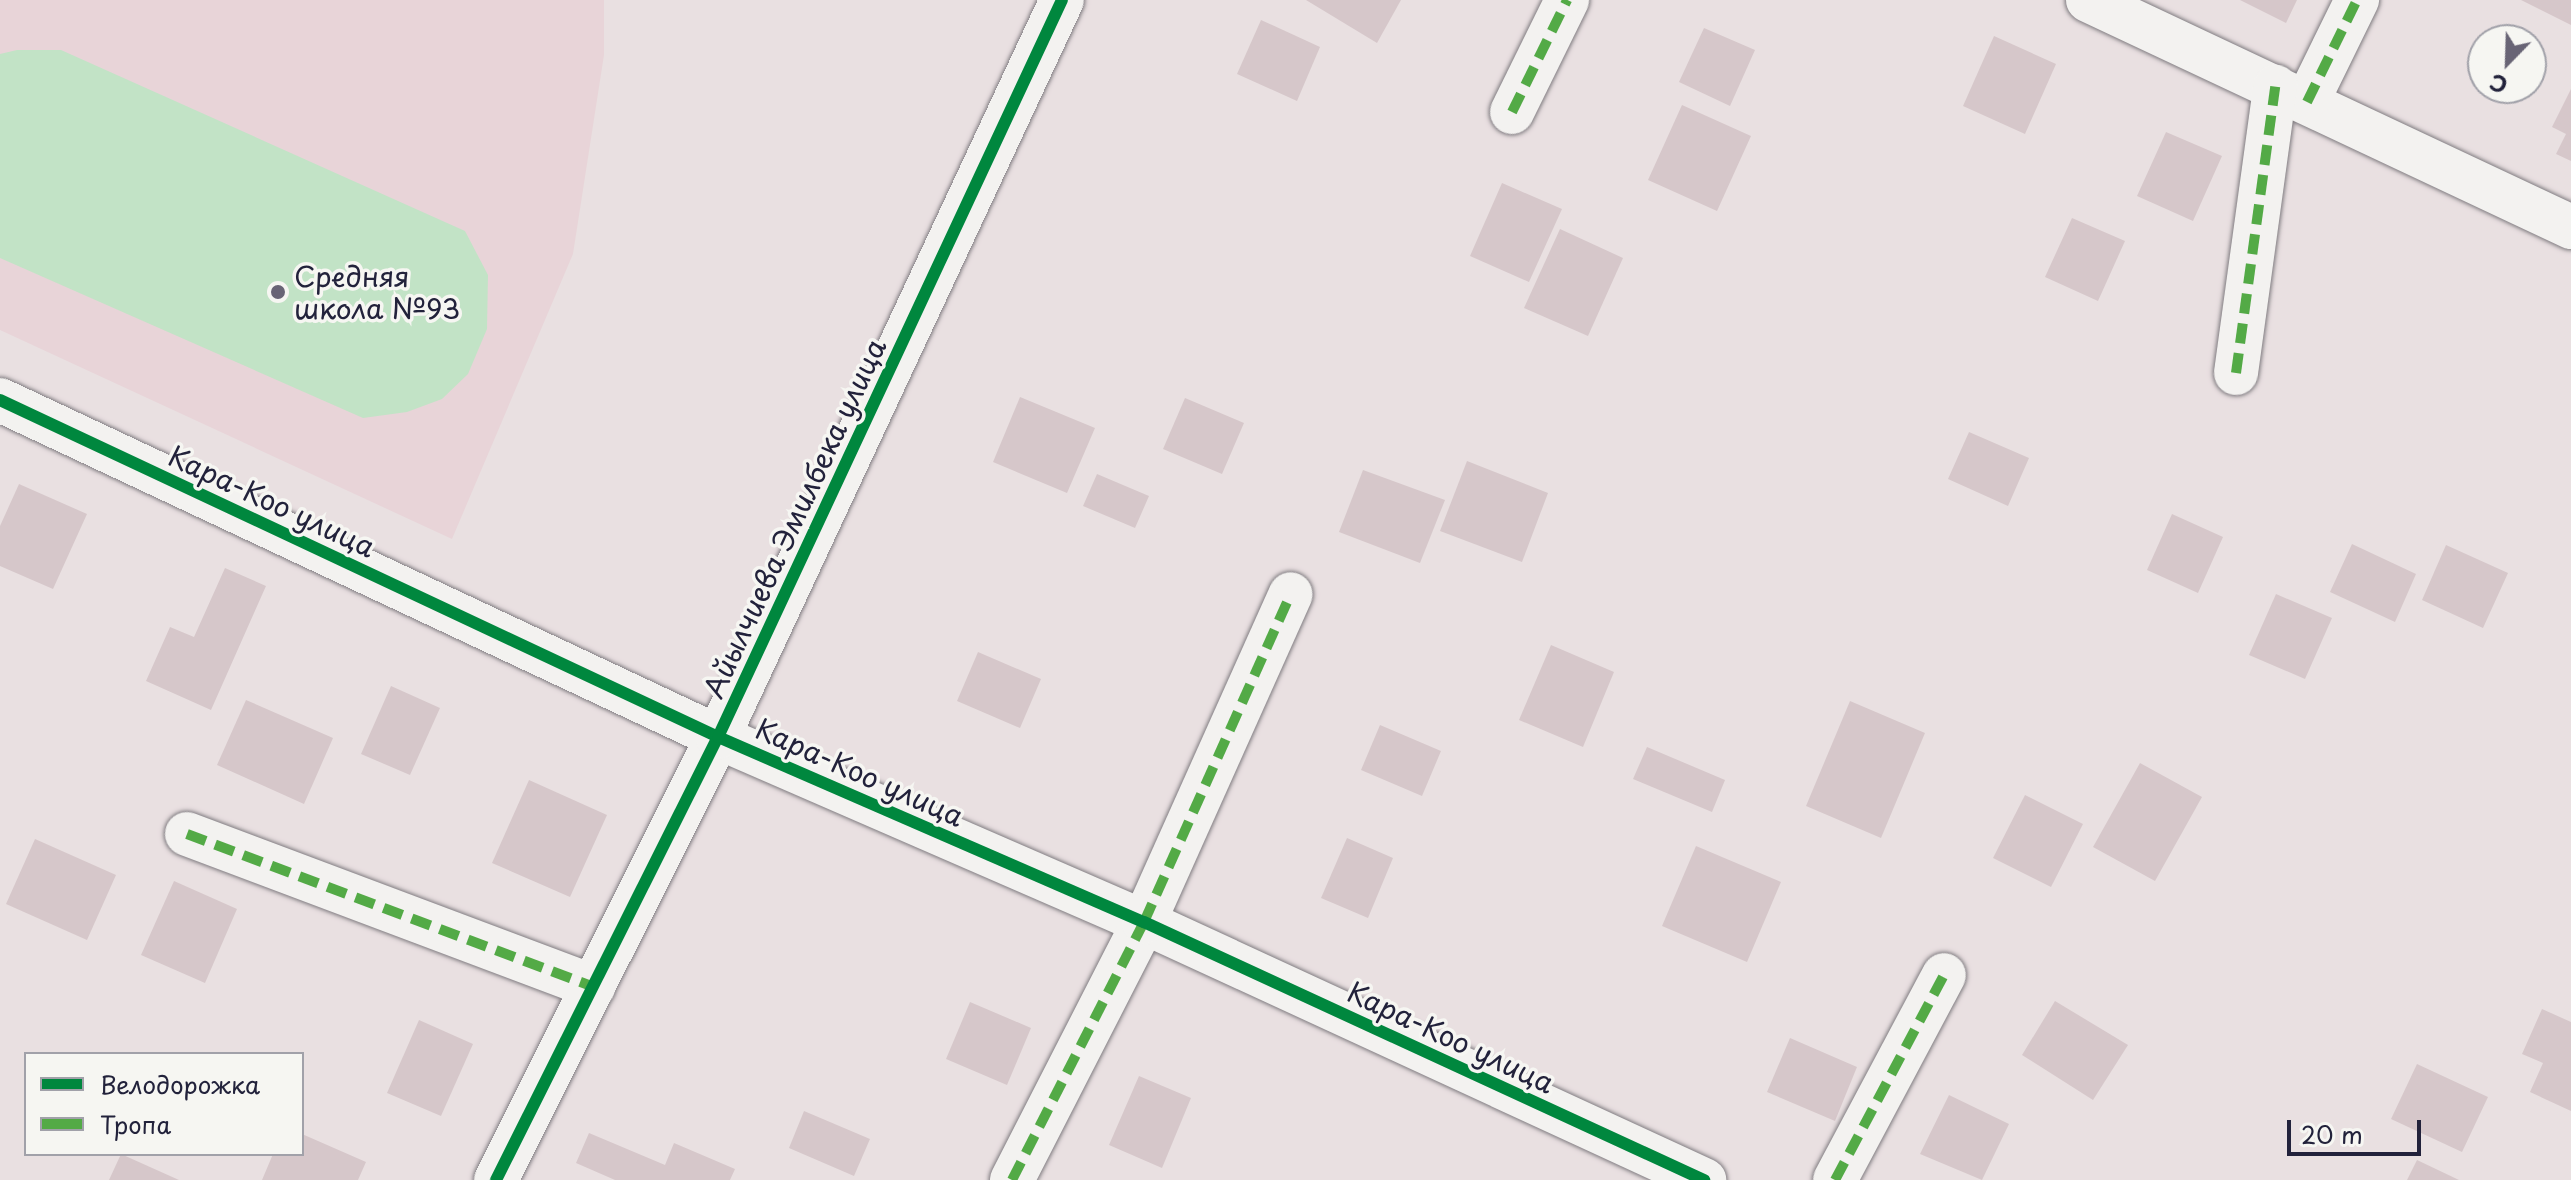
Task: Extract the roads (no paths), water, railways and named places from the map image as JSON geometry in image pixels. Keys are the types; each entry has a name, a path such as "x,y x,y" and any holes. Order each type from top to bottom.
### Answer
{"street":[{"name":"Айылчиева Эмилбека улица","path":"496,1180 718,737 1062,0"},
{"path":"1512,112 1567,0"},
{"path":"2088,0 2571,227"},
{"path":"2236,373 2291,94 2357,0"},
{"name":"Кара-Коо улица","path":"0,400 718,737 1144,922 1704,1180"},
{"path":"1012,1180 1144,922 1291,594"},
{"path":"187,834 593,987"},
{"path":"1835,1180 1944,975"}],"place":[{"name":"Средняя школа №93","path":"278,292"}]}
